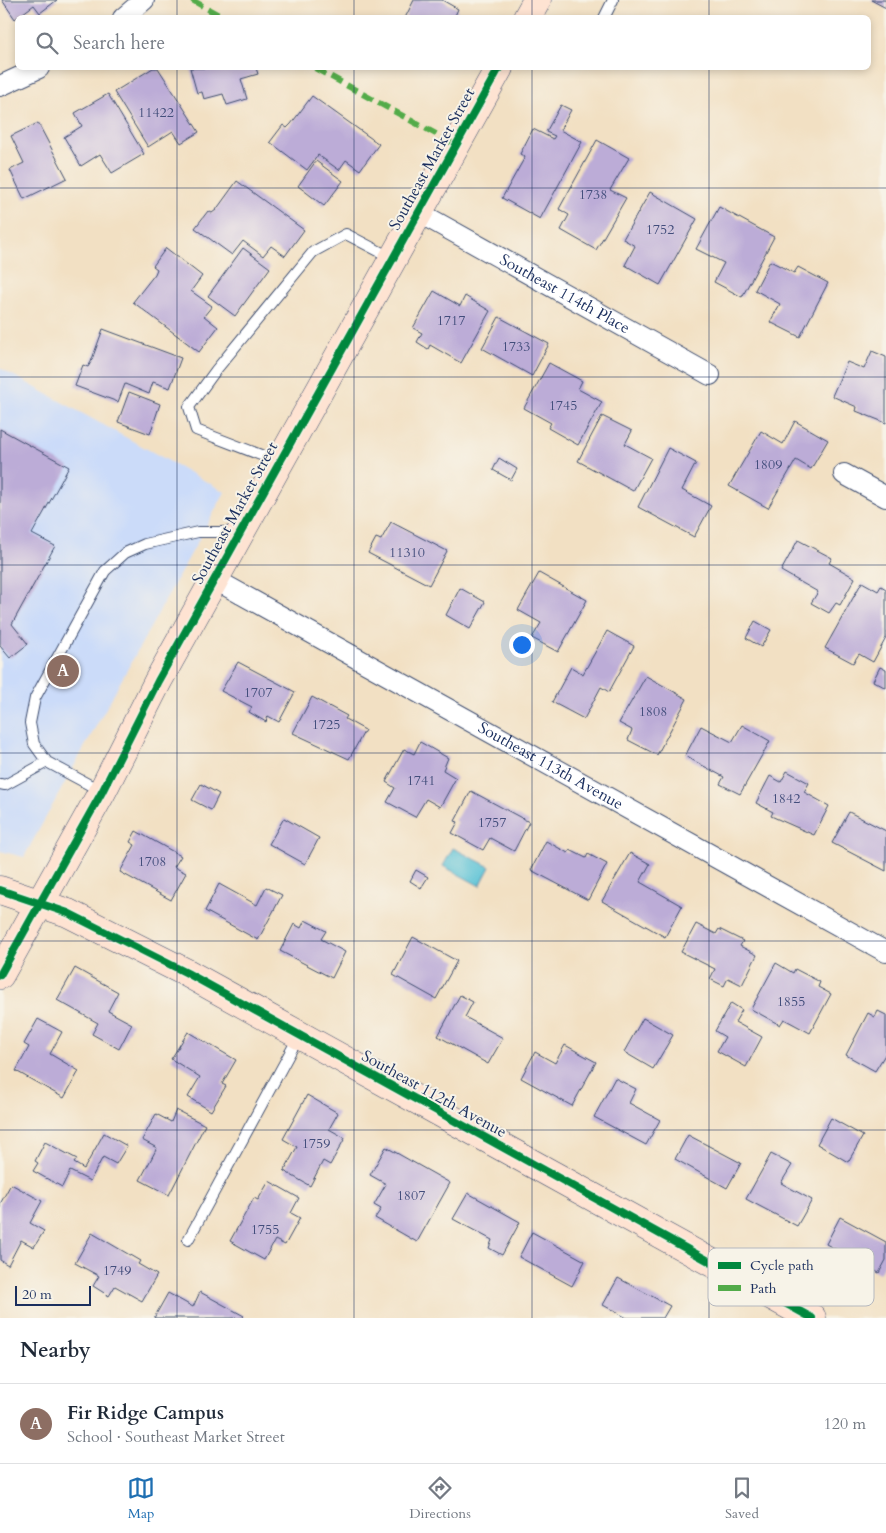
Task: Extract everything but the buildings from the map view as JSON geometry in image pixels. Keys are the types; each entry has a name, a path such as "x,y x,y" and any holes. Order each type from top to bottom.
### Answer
{"street":[{"path":"127,15 144,0"},
{"path":"529,15 537,0"},
{"path":"0,86 36,70"},
{"name":"Southeast Market Street","path":"0,975 102,792 158,681 498,70"},
{"name":"Southeast 114th Place","path":"418,212 710,375"},
{"path":"844,474 886,497"},
{"name":"Southeast 113th Avenue","path":"214,580 886,952"},
{"name":"Southeast 112th Avenue","path":"0,890 68,913 187,974 708,1261"},
{"name":"Southeast 112th Avenue","path":"790,1306 812,1318"}],"lane":[{"path":"606,15 613,0"},
{"path":"280,462 196,430 189,407 216,370 313,252 346,234 393,259"},
{"path":"102,792 47,762 34,744 30,723 35,698 105,571 125,553 145,544 198,532 241,532"},
{"path":"0,784 5,785 47,762"},
{"path":"188,1240 299,1036"}],"shaded area":[{"path":"0,368 225,492 24,857 0,851"}],"water":[{"path":"453,848 490,867 480,886 443,866"}],"marked path":[{"path":"192,0 219,15"},
{"path":"319,70 456,145"}],"cycle path":[{"path":"0,975 102,792 158,681 498,70"},
{"path":"0,890 68,913 187,973 708,1261"},
{"path":"790,1306 812,1318"}],"place":[{"name":"Fir Ridge Campus","path":"63,671"}]}
